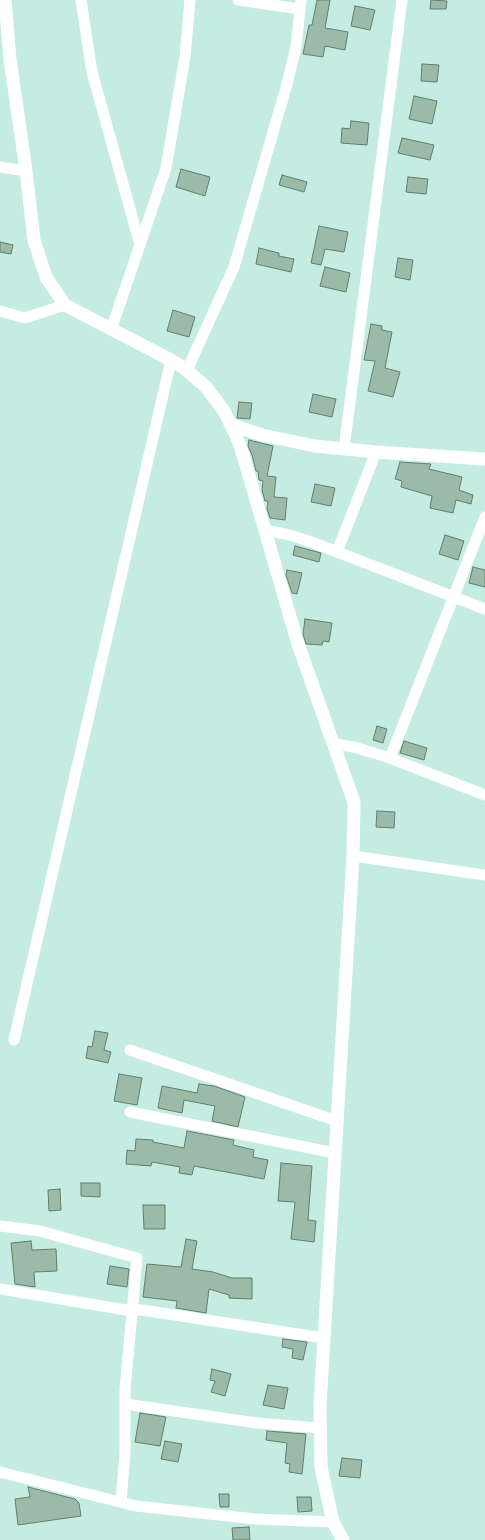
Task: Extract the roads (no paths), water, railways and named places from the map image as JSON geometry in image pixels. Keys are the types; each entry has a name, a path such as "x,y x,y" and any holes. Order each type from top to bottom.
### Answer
{"street":[{"path":"5,0 5,59 26,171 34,240 46,277 65,305 171,360 187,370 206,387 215,398 232,425 244,455 298,644 354,802 353,856 320,1405 321,1467 333,1522 343,1540"},
{"path":"81,0 92,72 140,245"},
{"path":"111,330 166,168 185,57 190,0"},
{"path":"187,370 234,267 287,84 296,46 301,5 238,0"},
{"path":"344,449 402,0"},
{"path":"0,167 26,171"},
{"path":"0,311 25,318 65,305"},
{"path":"14,1040 171,360"},
{"path":"232,425 276,439 315,446 376,452 485,459"},
{"path":"337,552 376,452"},
{"path":"390,758 485,517"},
{"path":"265,530 302,539 485,609"},
{"path":"334,744 345,745 390,758 485,795"},
{"path":"353,856 485,876"},
{"path":"130,1050 337,1121"},
{"path":"130,1112 335,1153"},
{"path":"0,1226 47,1232 137,1258 125,1389 125,1453 121,1502"},
{"path":"0,1289 324,1338"},
{"path":"125,1404 258,1424 320,1428"},
{"path":"0,1472 136,1506 255,1519 333,1522"}]}
